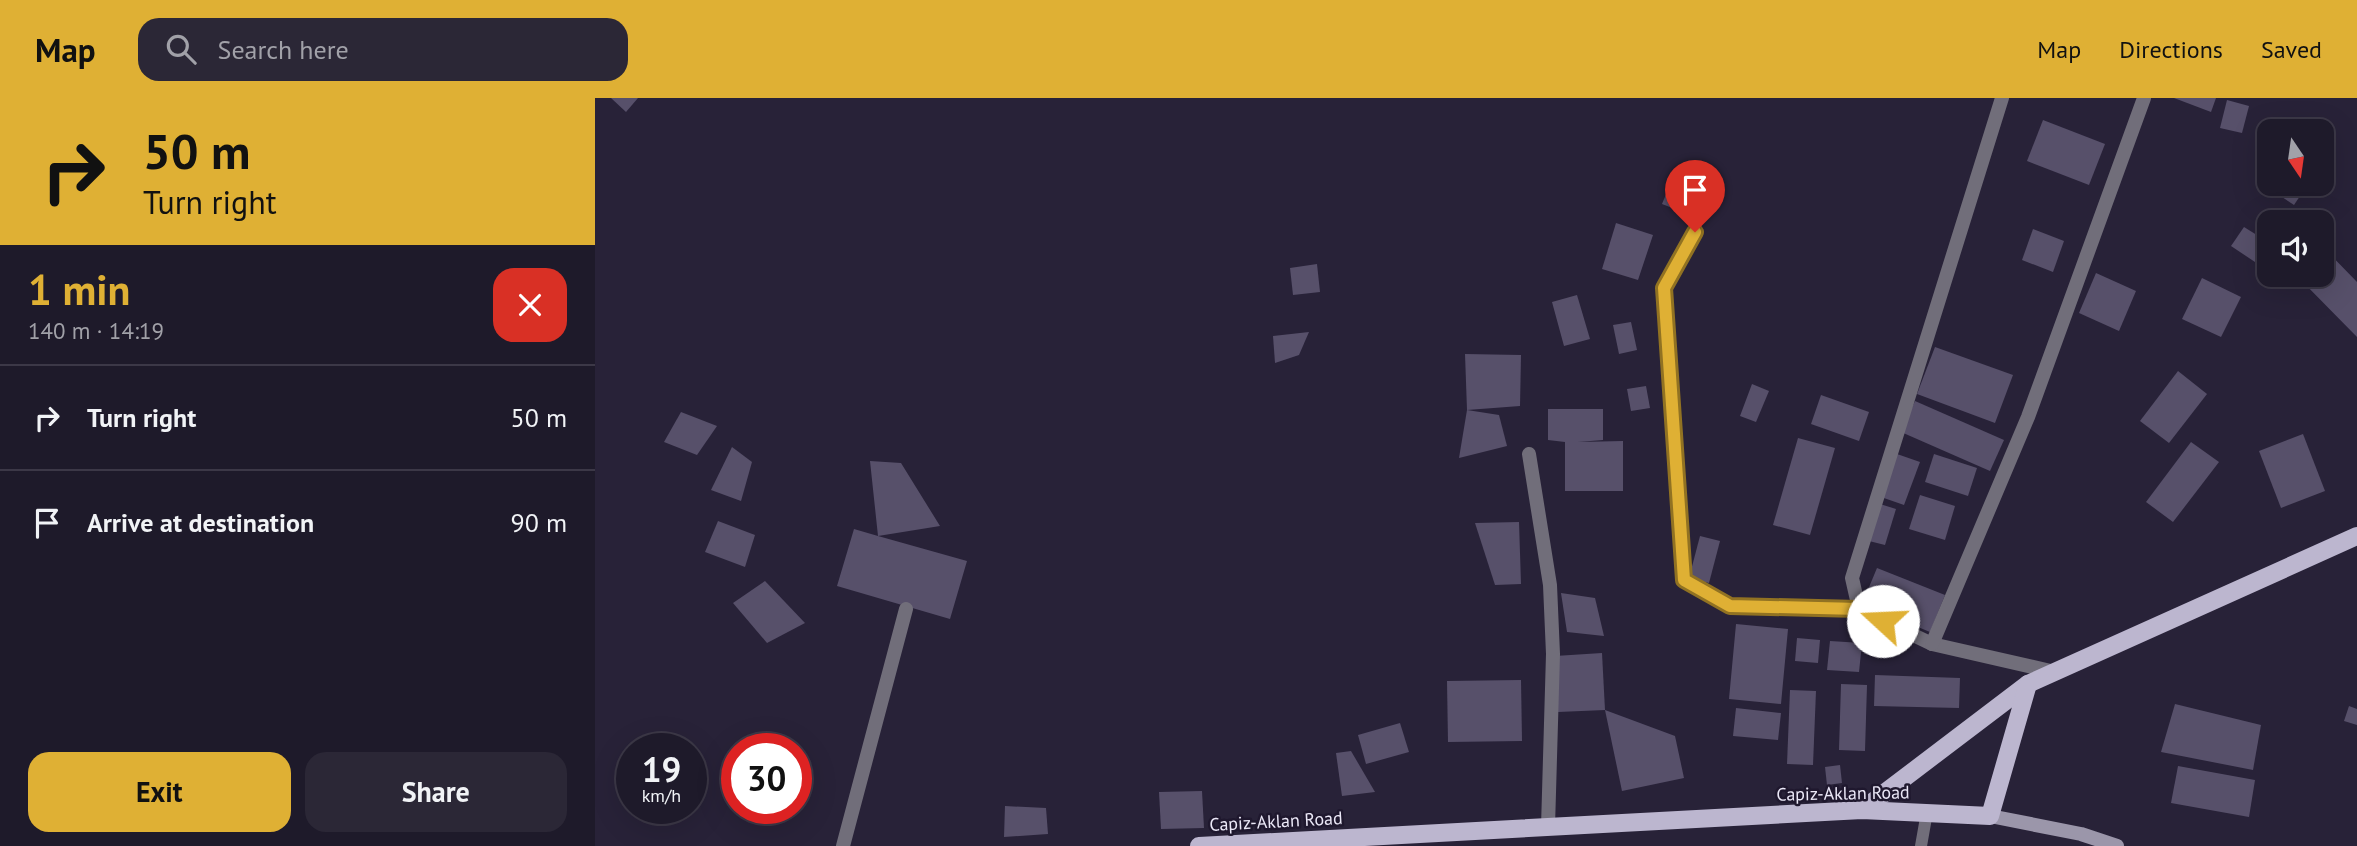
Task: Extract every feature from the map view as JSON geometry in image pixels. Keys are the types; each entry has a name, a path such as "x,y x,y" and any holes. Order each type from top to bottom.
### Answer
{"main road":[{"path":"1863,810 2028,684 2357,536"},
{"path":"2028,684 1990,816 2081,834 2117,846"},
{"name":"Capiz-Aklan Road","path":"1199,846 1439,839 1548,827 1863,810 1990,816"}],"street":[{"path":"1859,609 1852,578 2002,98"},
{"path":"1932,644 2028,417 2144,98"},
{"path":"1695,232 1664,288 1684,580 1730,606 1859,609 1932,644 2055,672"},
{"path":"1529,454 1550,585 1553,654 1548,827"},
{"path":"843,846 906,609"}],"lane":[{"path":"1921,846 1927,812"}],"building":[{"path":"611,98 638,98 626,112"},
{"path":"2174,98 2216,98 2211,112"},
{"path":"2227,100 2249,106 2242,133 2220,128"},
{"path":"2043,120 2105,144 2089,185 2027,161"},
{"path":"1674,175 1705,188 1693,216 1662,204"},
{"path":"2280,196 2300,196 2294,205"},
{"path":"1616,223 1653,235 1638,280 1602,269"},
{"path":"2244,227 2257,235 2257,259 2255,262 2231,246"},
{"path":"2033,229 2064,241 2053,272 2022,260"},
{"path":"2334,258 2357,282 2357,337 2308,287 2334,287"},
{"path":"1317,264 1320,292 1293,295 1290,268"},
{"path":"2096,273 2136,291 2119,331 2079,313"},
{"path":"2202,278 2241,297 2221,337 2182,319"},
{"path":"1577,295 1590,339 1564,346 1552,302"},
{"path":"1631,322 1637,350 1619,354 1613,325"},
{"path":"1309,332 1299,355 1275,363 1273,336"},
{"path":"1935,347 2013,375 1995,423 1917,394"},
{"path":"1465,354 1521,355 1520,406 1467,410"},
{"path":"2178,371 2207,394 2169,443 2140,421"},
{"path":"1752,384 1769,391 1756,422 1740,416"},
{"path":"1646,386 1650,408 1631,411 1627,389"},
{"path":"1821,395 1869,412 1859,441 1811,424"},
{"path":"1915,401 2004,440 1990,471 1901,432"},
{"path":"1548,409 1603,409 1603,440 1578,442 1623,441 1623,491 1565,491 1565,442 1548,440"},
{"path":"1467,410 1499,415 1507,446 1459,458"},
{"path":"681,412 717,426 697,455 664,442"},
{"path":"2303,434 2325,491 2281,508 2259,451"},
{"path":"1798,438 1835,448 1810,535 1773,525"},
{"path":"2191,442 2219,462 2173,522 2146,502"},
{"path":"732,447 752,462 741,501 711,490"},
{"path":"1897,454 1920,462 1904,505 1881,497"},
{"path":"1934,454 1977,468 1968,496 1925,482"},
{"path":"870,461 901,463 940,526 878,536"},
{"path":"1920,495 1955,506 1945,540 1909,529"},
{"path":"1880,504 1896,509 1885,545 1869,541"},
{"path":"718,521 755,535 745,567 705,552"},
{"path":"1519,522 1521,584 1495,585 1475,523"},
{"path":"854,529 967,561 950,619 837,586"},
{"path":"1700,536 1720,541 1709,583 1689,578"},
{"path":"1877,568 1945,595 1930,632 1862,604"},
{"path":"765,581 805,623 767,643 733,603"},
{"path":"1561,593 1595,598 1604,636 1567,632"},
{"path":"1736,624 1788,629 1781,704 1729,699"},
{"path":"1797,638 1820,640 1818,663 1795,661"},
{"path":"1830,641 1862,643 1859,672 1827,670"},
{"path":"1602,653 1605,710 1558,712 1555,656"},
{"path":"1875,675 1960,678 1959,708 1874,706"},
{"path":"1521,680 1522,741 1448,742 1447,681"},
{"path":"1841,684 1867,685 1865,751 1839,750"},
{"path":"1790,690 1816,691 1813,765 1787,764"},
{"path":"2175,704 2261,725 2253,770 2161,752"},
{"path":"2349,706 2357,709 2357,725 2344,721"},
{"path":"1736,708 1781,713 1778,740 1733,736"},
{"path":"1605,710 1675,736 1684,778 1622,791"},
{"path":"1400,723 1409,752 1366,764 1358,735"},
{"path":"1351,751 1375,792 1342,796 1336,753"},
{"path":"1840,765 1842,783 1827,785 1825,767"},
{"path":"2178,766 2255,780 2249,817 2171,803"},
{"path":"1202,791 1204,828 1161,829 1159,792"},
{"path":"1005,806 1046,808 1048,834 1004,837"}],"route":[{"path":"1695,232 1664,288 1684,580 1730,606 1859,609 1883,621"}]}
